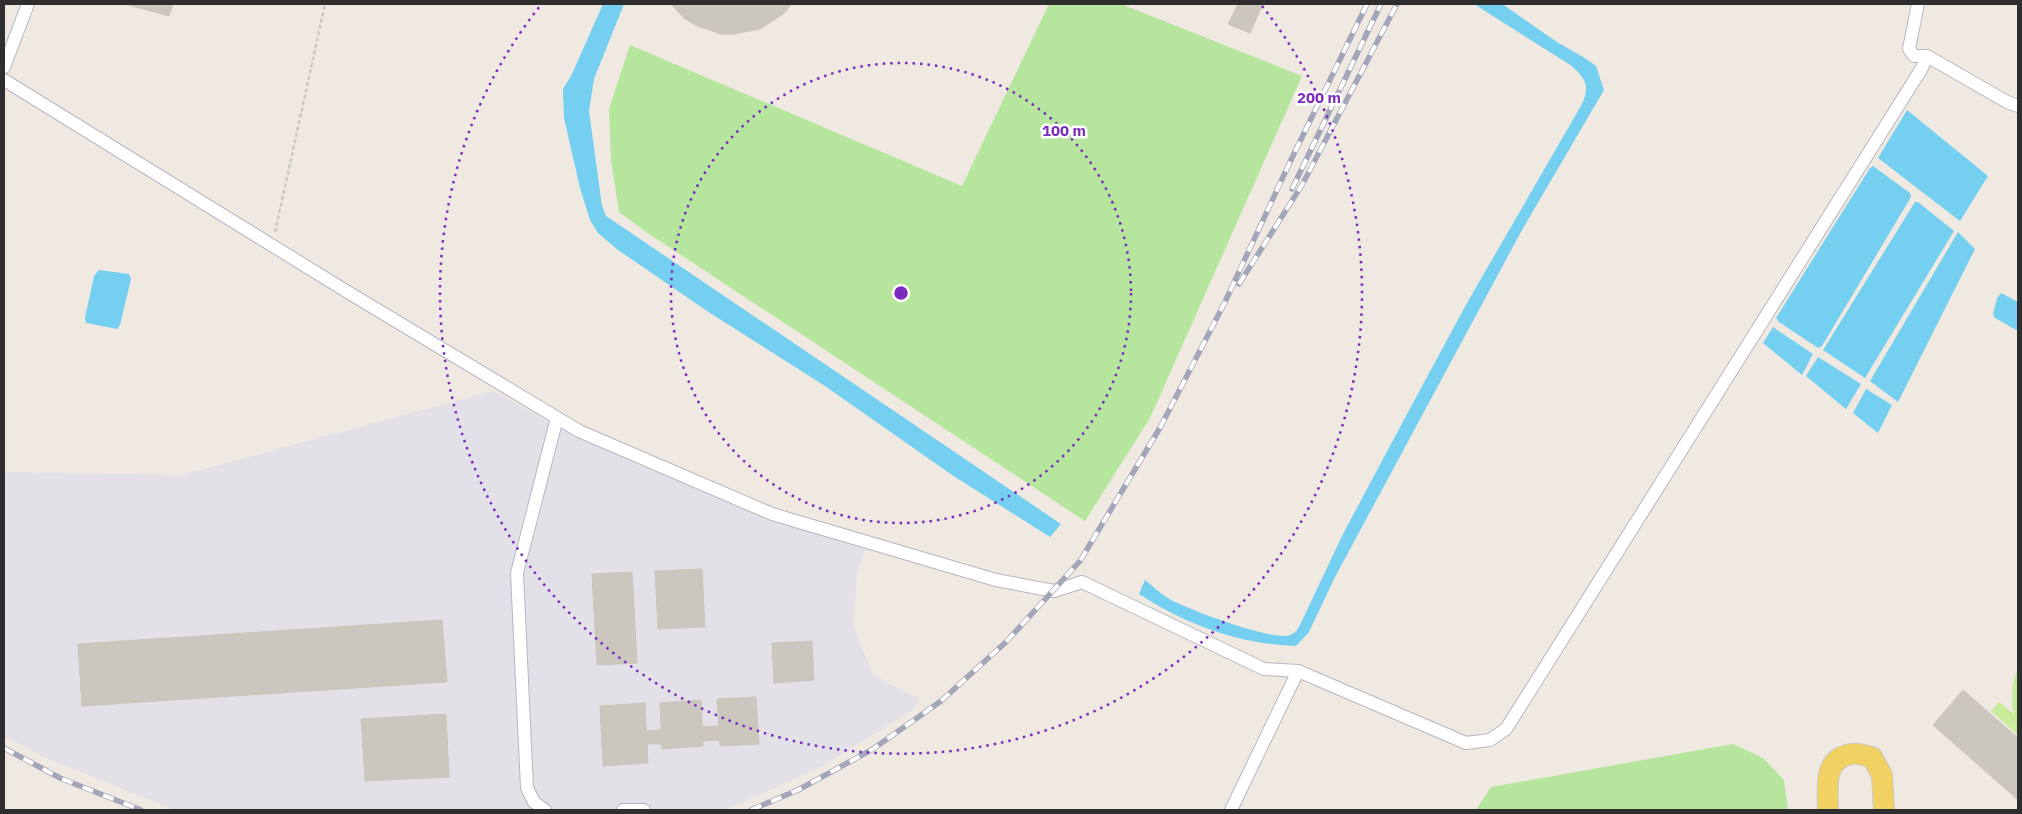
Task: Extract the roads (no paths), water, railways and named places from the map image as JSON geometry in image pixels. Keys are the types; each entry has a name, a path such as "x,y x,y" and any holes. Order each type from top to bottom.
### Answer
{"main road":[{"path":"1828,810 1827,776 1835,762 1852,754 1872,757 1882,775 1884,810"}],"street":[{"path":"4,67 28,4"},
{"path":"1918,4 1909,49 1914,56 1927,56 2007,102 2018,106"},
{"path":"4,80 272,246 579,431 772,514 996,580 1054,591 1082,582 1264,670 1298,671 1466,742 1490,740 1506,729 1922,68 1927,56"},
{"path":"545,810 534,802 527,788 517,573 556,418"},
{"path":"1231,810 1298,671"},
{"path":"623,810 644,810"}],"water":[{"path":"603,4 624,4 594,79 589,111 602,206 606,216 1061,524 1050,537 952,475 825,386 710,313 618,250 598,233 590,220 580,188 564,118 563,89 572,74"},
{"path":"1474,4 1502,4 1557,42 1583,57 1596,66 1604,90 1522,230 1335,577 1309,632 1296,646 1275,645 1255,642 1214,631 1175,615 1139,594 1145,580 1163,595 1176,602 1228,623 1266,634 1281,636 1294,633 1299,627 1343,534 1467,303 1582,104 1586,92 1585,83 1581,75 1572,66"},
{"path":"1907,110 1988,176 1960,221 1878,158"},
{"path":"1873,166 1910,193 1911,197 1822,346 1818,348 1779,322 1776,318"},
{"path":"1915,202 1918,202 1954,231 1865,378 1823,350"},
{"path":"1958,232 1975,249 1898,402 1870,381"},
{"path":"99,270 129,274 131,279 120,325 117,329 86,323 85,318 94,276"},
{"path":"2001,293 2018,302 2018,331 1995,318 1993,314 1997,298"},
{"path":"1773,327 1813,354 1802,375 1763,343"},
{"path":"1818,357 1861,384 1846,409 1806,376"},
{"path":"1866,389 1892,405 1878,433 1853,413"}],"railway":[{"path":"751,810 798,790 873,749 941,701 1006,642 1080,561 1161,426 1224,304 1290,162 1367,4"},
{"path":"1292,189 1381,4"},
{"path":"1239,284 1302,185 1397,4"},
{"path":"4,748 60,778 141,810"}]}
